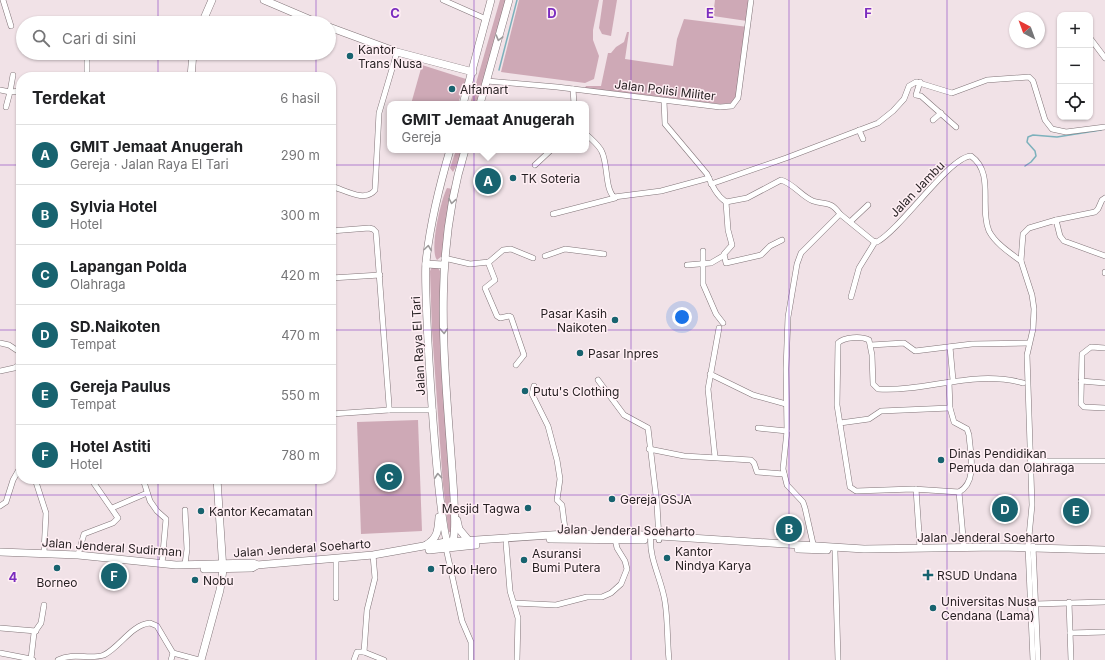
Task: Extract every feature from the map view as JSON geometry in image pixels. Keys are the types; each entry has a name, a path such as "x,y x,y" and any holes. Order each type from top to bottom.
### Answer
{"main road":[{"path":"205,16 212,0"},
{"path":"264,0 302,16"},
{"path":"464,101 491,0"},
{"path":"481,101 509,0"},
{"path":"336,30 397,52 472,72"},
{"path":"191,72 192,60"},
{"name":"Jalan Raya El Tari","path":"449,153 432,224 426,264 428,331 440,497 449,544"},
{"path":"464,153 455,183 444,261 443,306 454,498 459,529 466,544"},
{"path":"442,180 455,183"},
{"path":"426,264 444,261"},
{"path":"200,660 220,590 223,567 217,484"},
{"path":"426,549 438,532 440,497"},
{"path":"449,544 454,498"},
{"name":"Jalan Jenderal Soeharto","path":"223,567 252,568 257,565 383,554 426,549 449,544 506,543 566,537 616,539 650,538"},
{"name":"Jalan Jenderal Soeharto","path":"466,544 566,537 659,538 814,548 1031,548 1105,550"},
{"name":"Jalan Jenderal Soeharto","path":"814,548 834,551 864,551 868,548"},
{"name":"Jalan Jenderal Sudirman","path":"0,552 44,552 162,564 223,567"},
{"path":"176,565 182,568 223,567"}],"street":[{"path":"3,0 11,26"},
{"path":"443,0 486,19"},
{"name":"Jalan Polisi Militer","path":"487,81 573,89 664,101 728,107 737,103 751,0"},
{"path":"1093,42 1105,58"},
{"path":"336,188 364,197 370,195 376,190 379,113 397,52"},
{"path":"87,60 87,72"},
{"path":"6,107 12,75"},
{"path":"711,184 786,158 878,123 904,99 911,84 920,82 952,93 987,80 1029,77 1033,81 1045,120 1052,129 1066,132 1105,127"},
{"path":"920,82 919,96 956,127"},
{"path":"573,89 574,101"},
{"path":"0,90 16,91"},
{"path":"664,101 665,124 709,178 711,184 726,202 727,221 732,245 723,256 716,261 704,266 688,265"},
{"path":"933,120 941,113"},
{"path":"859,130 863,139"},
{"path":"589,137 597,144 603,154 610,192 615,198"},
{"path":"535,165 548,153"},
{"name":"Jalan Jambu","path":"875,242 888,234 942,177 968,156 973,158 983,173 985,214 991,234 1021,261"},
{"path":"553,214 615,198 661,191 709,178"},
{"path":"726,202 747,198 781,180 789,183 813,201 827,203 875,242 859,268 851,297"},
{"path":"1038,660 1030,537 1032,505 1027,355 1032,329 1033,304 1021,261 1022,238 1025,231 1056,220 1095,212 1102,200 1105,198"},
{"path":"850,222 868,205"},
{"path":"814,548 803,502 790,489 784,474 784,456 787,431 787,333 797,264 802,251 840,214"},
{"path":"1056,220 1060,236 1064,240 1105,256"},
{"path":"336,231 373,229 376,236 389,410"},
{"path":"723,256 728,263 761,255 770,246 782,240"},
{"path":"444,261 470,264 488,262 503,250 511,249 533,258"},
{"path":"545,256 565,249 604,254"},
{"path":"703,251 703,284 716,314 723,323"},
{"path":"488,262 495,280 485,288 487,294 497,316 500,318 508,316 511,317 524,355 516,365"},
{"path":"336,278 380,275"},
{"path":"715,457 708,389 719,328"},
{"path":"950,347 951,381 950,408 955,425 967,430 969,435 971,476 966,486 960,492 916,489 856,492 852,489 837,405 838,343 844,339 864,338 869,340 871,345 873,384 876,388 909,387 951,381 981,378 999,378 1023,383"},
{"path":"871,345 904,343 915,351 972,344 1029,342"},
{"path":"0,343 9,345 16,350"},
{"path":"1105,348 1091,347 1084,352 1081,362 1082,406 1105,408"},
{"path":"0,371 16,367"},
{"path":"710,374 753,395 786,404"},
{"path":"598,380 624,415 648,428 649,449 657,504 659,538"},
{"path":"1081,381 1105,383"},
{"path":"534,386 532,394 548,426 557,460 560,479 557,500 562,505 566,537"},
{"path":"840,423 869,419 881,411 950,408"},
{"path":"336,414 389,410 433,410"},
{"path":"758,428 787,431"},
{"path":"649,449 673,454 751,460 754,463 757,472 784,474"},
{"path":"1031,460 1105,461"},
{"path":"0,506 6,502 13,480 16,476"},
{"path":"37,484 46,513 44,552"},
{"path":"78,555 84,534 117,519 118,516 95,484"},
{"path":"145,484 147,494 152,505 166,520 162,564"},
{"path":"916,489 920,548"},
{"path":"960,492 964,548"},
{"path":"112,508 147,494"},
{"path":"185,564 187,549 186,510"},
{"path":"650,538 665,602 669,660"},
{"path":"514,603 556,605 587,597 602,597 611,593 625,578 627,569 625,561 617,548 616,539"},
{"path":"506,543 509,581 518,618 517,660"},
{"path":"449,544 462,621 470,642 471,660"},
{"path":"1031,548 1033,660"},
{"path":"834,551 838,660"},
{"path":"364,652 367,610 375,578 373,555"},
{"path":"336,558 336,598"},
{"path":"1069,602 1071,660"},
{"path":"1035,604 1105,602"},
{"path":"0,653 32,660 36,631 41,623 44,605"},
{"path":"58,660 68,656 103,656 138,628 150,623 157,626 173,653 200,660"},
{"path":"0,628 36,631"},
{"path":"1070,633 1105,632"},
{"path":"354,660 357,652 364,652 384,660"},
{"path":"171,660 173,653"}],"shaded area":[{"path":"500,0 508,0 479,101 471,101"},
{"path":"519,0 599,0 593,30 593,40 599,56 594,79 585,83 501,72"},
{"path":"603,0 617,0 611,36 602,34 599,28"},
{"path":"715,0 750,0 747,21 713,16"},
{"path":"684,19 748,27 739,95 733,103 720,104 585,88 586,86 601,86 608,53 611,53 616,47 624,42 627,32 629,32 625,59 673,66 677,39"},
{"path":"422,65 466,79 459,101 412,101"},
{"path":"455,153 463,153 453,172 450,168"},
{"path":"447,188 453,189 442,256 437,260 434,246 435,236 439,213"},
{"path":"432,267 438,268 440,271 441,332 452,532 449,532 448,528 443,485 432,331 430,271"},
{"path":"418,420 422,531 361,534 357,422"}],"waterway":[{"path":"499,70 517,0"},
{"path":"1025,166 1036,156 1035,151 1027,142 1028,137 1033,135 1057,137 1101,130"}],"place":[{"name":"Kantor Trans Nusa","path":"350,56"},
{"name":"Alfamart","path":"452,89"},
{"name":"TK Soteria","path":"513,178"},
{"name":"GMIT Jemaat Anugerah","path":"488,181"},
{"name":"Pasar Kasih Naikoten","path":"615,320"},
{"name":"Pasar Inpres","path":"580,353"},
{"name":"Putu's Clothing","path":"525,391"},
{"name":"Dinas Pendidikan Pemuda dan Olahraga","path":"941,460"},
{"name":"Lapangan Polda","path":"389,477"},
{"name":"Gereja GSJA","path":"612,499"},
{"name":"Mesjid Tagwa","path":"528,508"},
{"name":"SD.Naikoten","path":"1005,509"},
{"name":"Kantor Kecamatan","path":"201,511"},
{"name":"Gereja Paulus","path":"1076,511"},
{"name":"Sylvia Hotel","path":"789,529"},
{"name":"Kantor Nindya Karya","path":"667,558"},
{"name":"Asuransi Bumi Putera","path":"524,560"},
{"name":"Borneo","path":"57,568"},
{"name":"Toko Hero","path":"431,569"},
{"name":"RSUD Undana","path":"928,575"},
{"name":"Hotel Astiti","path":"114,576"},
{"name":"Nobu","path":"195,580"},
{"name":"Universitas Nusa Cendana (Lama)","path":"933,608"}]}
